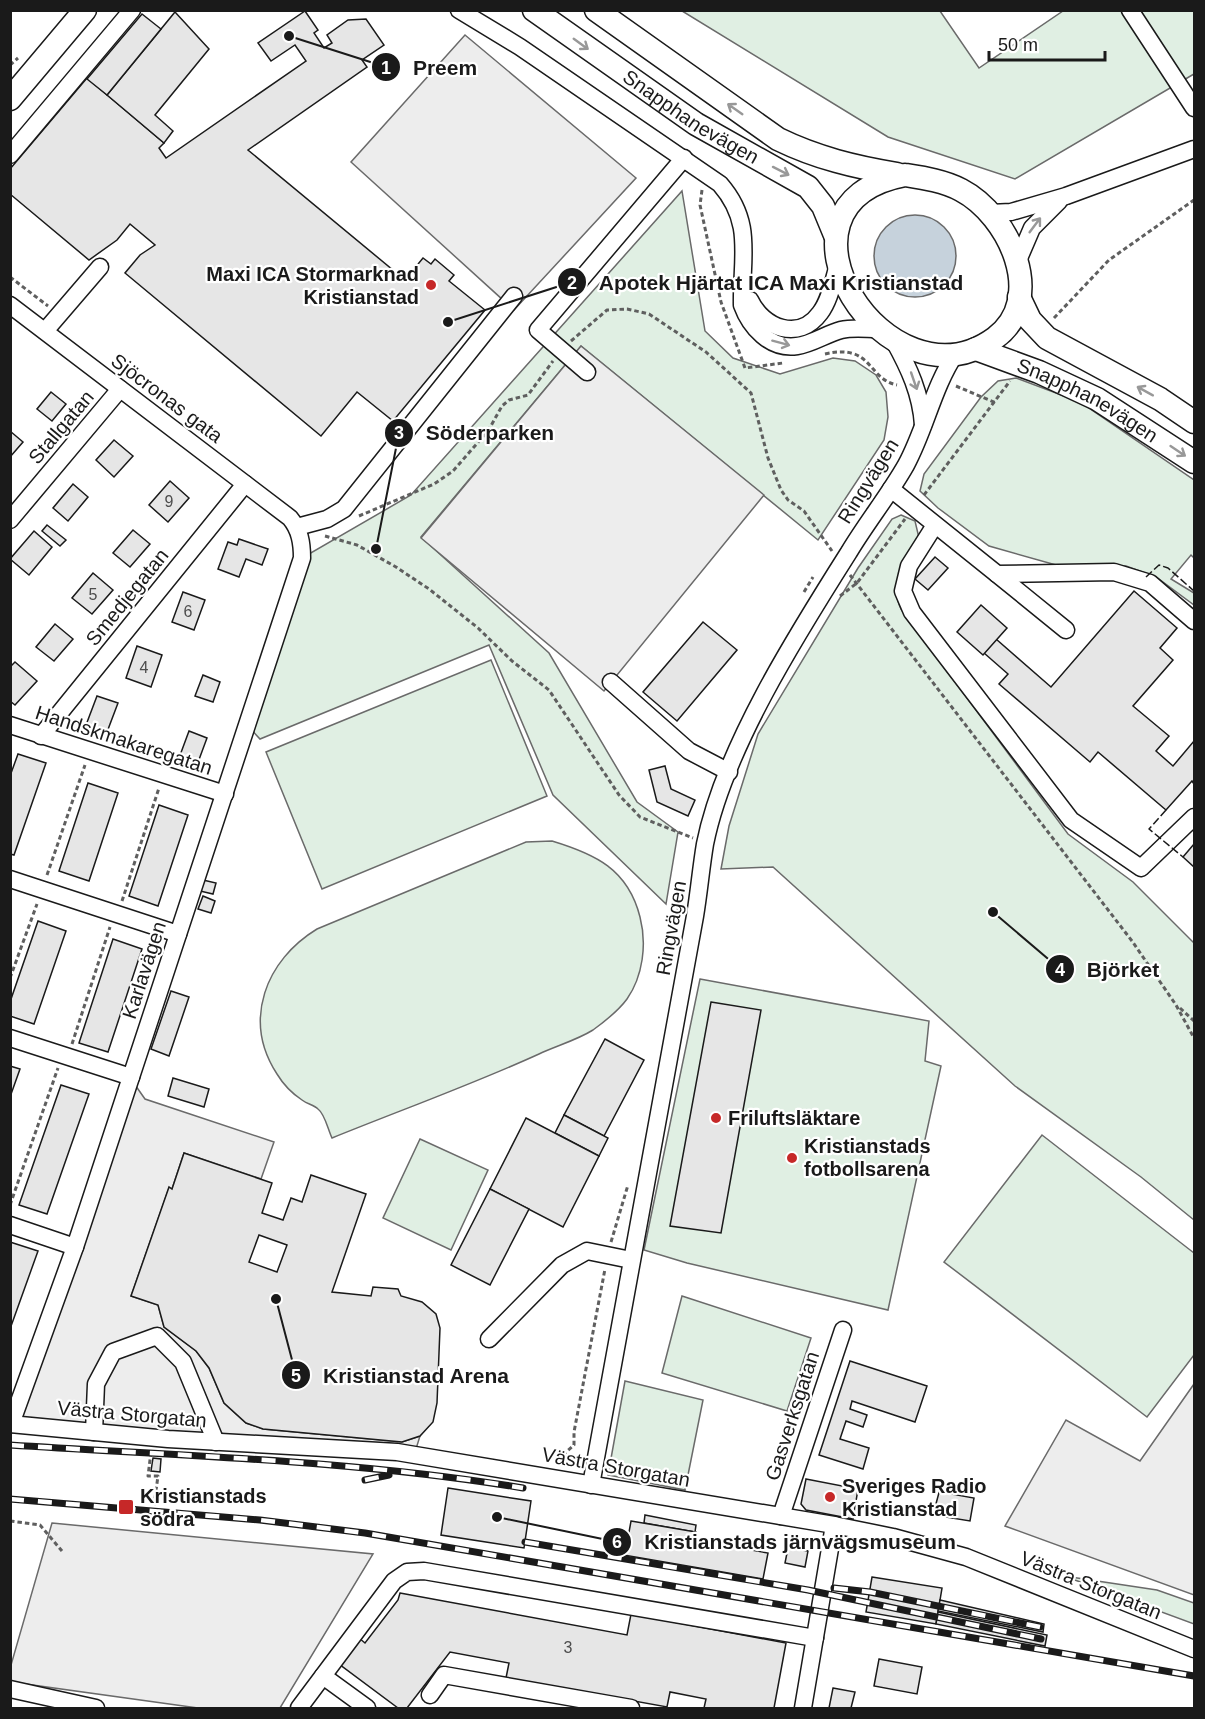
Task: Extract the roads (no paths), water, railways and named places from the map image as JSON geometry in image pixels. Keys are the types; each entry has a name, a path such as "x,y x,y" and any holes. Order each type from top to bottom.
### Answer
{"main road":[{"path":"10,99 85,10"},
{"name":"Snapphanevägen","path":"534,10 696,124 808,187 823,206 835,234"},
{"name":"Snapphanevägen","path":"596,10 778,139 831,161 905,175"},
{"path":"905,175 944,183 962,190 990,213 1004,231 1017,263 1019,297 1017,309 999,335 966,351 930,352 886,335 854,301 838,265 835,234 847,208 864,189 905,175"},
{"name":"Snapphanevägen","path":"1019,297 1030,320 1047,338 1160,399 1194,422"},
{"name":"Snapphanevägen","path":"966,351 1039,372 1097,399 1194,462"}],"street":[{"path":"10,155 132,10"},
{"path":"459,10 489,26 711,176 731,197 739,210 744,239 742,305 746,317 762,335 780,344 796,346 842,330 886,335"},
{"path":"1130,10 1194,108"},
{"path":"990,213 1011,212 1066,196 1194,148"},
{"path":"587,372 538,330 684,158"},
{"path":"1017,263 1032,228 1066,196"},
{"path":"742,283 761,318 780,328 799,328 809,325 821,312 829,296 838,265"},
{"path":"45,331 100,267"},
{"path":"297,527 327,519 344,509 514,296"},
{"name":"Sjöcronas gata","path":"10,305 290,518 297,527"},
{"name":"Ringvägen","path":"886,335 914,382 923,426"},
{"name":"Ringvägen","path":"591,1485 695,916 705,843 729,772 770,687 841,564 906,465 939,381 966,351"},
{"name":"Stallgatan","path":"10,520 120,388"},
{"name":"Smedjegatan","path":"41,736 245,484"},
{"path":"891,489 1065,630"},
{"path":"935,525 909,566 903,591 912,612 1071,820 1141,868 1194,817"},
{"name":"Karlavägen","path":"11,1424 75,1247 302,558 297,527"},
{"path":"997,574 1114,573 1150,583 1194,621"},
{"path":"611,682 688,752 729,772"},
{"name":"Handskmakaregatan","path":"10,725 225,794"},
{"path":"10,879 42,889 119,906 178,934"},
{"path":"10,1038 131,1077"},
{"path":"10,1225 75,1247"},
{"path":"489,1339 562,1265 587,1251 631,1260"},
{"name":"Gasverksgatan","path":"782,1516 843,1330"},
{"path":"94,1431 96,1384 113,1352 157,1336 183,1362 216,1442"},
{"name":"Västra Storgatan","path":"11,1424 216,1442 397,1452 782,1516 893,1538 966,1557 1194,1649"},
{"path":"803,1708 834,1526"},
{"path":"299,1708 394,1581 407,1572 423,1571 814,1638"},
{"path":"323,1676 367,1708"},
{"path":"430,1695 444,1676 631,1708"},
{"path":"10,1689 96,1708"}],"railway":[{"path":"10,1445 332,1465 523,1488"},
{"path":"365,1480 389,1475"},
{"path":"10,1499 260,1520 365,1533 1194,1676"},
{"path":"525,1542 808,1590 1041,1639"},
{"path":"834,1588 870,1592 1040,1627"}],"place":[{"name":"Preem","path":"289,36"},
{"name":"Maxi ICA Stormarknad Kristianstad","path":"431,285"},
{"name":"Apotek Hjärtat ICA Maxi Kristianstad","path":"448,322"},
{"name":"Söderparken","path":"376,549"},
{"name":"Björket","path":"993,912"},
{"name":"Friluftsläktare","path":"716,1118"},
{"name":"Kristianstads fotbollsarena","path":"792,1158"},
{"name":"Kristianstad Arena","path":"276,1299"},
{"name":"Sveriges Radio Kristianstad","path":"830,1497"},
{"name":"Kristianstads södra","path":"126,1507"},
{"name":"Kristianstads järnvägsmuseum","path":"497,1517"}]}
